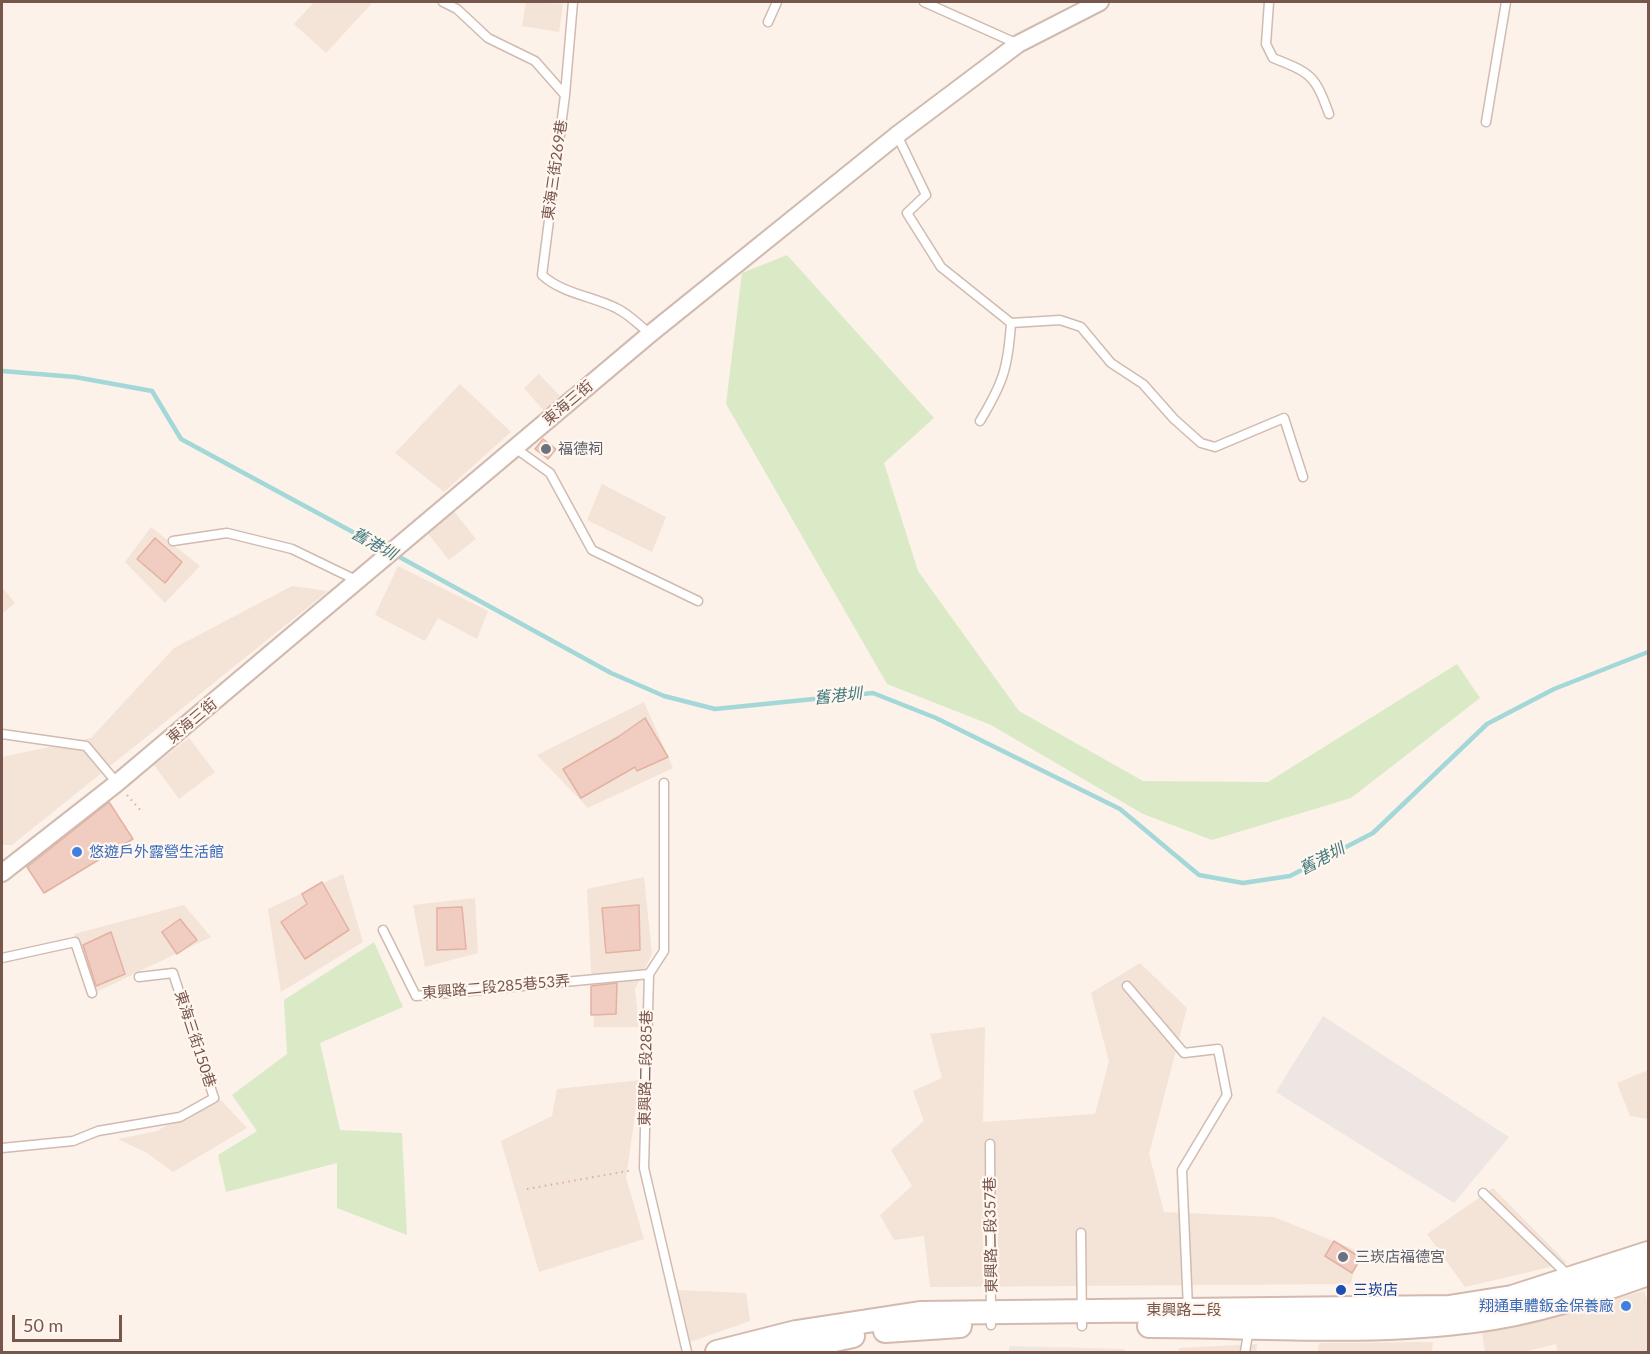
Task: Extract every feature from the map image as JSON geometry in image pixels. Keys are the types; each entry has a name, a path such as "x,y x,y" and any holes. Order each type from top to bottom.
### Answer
{"main road":[{"name":"東興路二段","path":"717,1353 776,1335 920,1312 991,1318 1250,1318 1449,1307 1512,1298 1648,1253"},
{"name":"東興路二段","path":"1250,1318 1369,1328 1474,1321 1534,1309 1648,1274"},
{"name":"東興路二段","path":"778,1353 867,1333 991,1318"}],"street":[{"name":"東海三街","path":"2,873 117,783 379,565 404,541 650,334 897,135 1018,44 1100,2"}],"lane":[{"path":"443,2 457,9 488,38 535,61 565,95"},
{"path":"565,95 573,2"},
{"path":"768,22 777,2"},
{"path":"924,2 1018,44"},
{"path":"1269,2 1266,44 1273,58 1305,70 1320,87 1329,114"},
{"path":"1486,122 1506,2"},
{"name":"東海三街269巷","path":"565,95 542,275 553,285 616,308 630,316 650,334"},
{"path":"897,135 926,195 907,213 941,267 1011,323 1060,320 1081,327 1111,363 1143,384 1174,419 1207,446 1215,447 1284,418 1303,477"},
{"path":"980,422 997,393 1009,362 1011,323"},
{"path":"515,448 550,473 592,550 698,602"},
{"path":"173,541 227,533 292,549 358,581"},
{"path":"2,734 86,746 117,783"},
{"name":"東興路二段285巷","path":"664,783 664,951 649,974 644,1168 687,1353"},
{"name":"東興路二段285巷53弄","path":"382,930 416,996 649,974"},
{"path":"2,958 75,942 92,993"},
{"name":"東海三街150巷","path":"2,1148 73,1141 98,1131 180,1118 214,1098 173,973 139,977"},
{"path":"1127,987 1184,1053 1218,1048 1227,1095 1182,1170 1187,1318"},
{"name":"東興路二段357巷","path":"990,1144 991,1318"},
{"path":"1483,1193 1572,1279"},
{"path":"1081,1233 1082,1318"},
{"path":"1245,1353 1250,1318"}],"path":[{"path":"117,783 142,812"},
{"path":"526,1189 644,1168"}],"shaded area":[{"path":"314,2 373,2 326,53 294,24"},
{"path":"526,2 563,4 559,32 522,26"},
{"path":"539,374 560,396 544,411 524,388"},
{"path":"460,384 511,432 444,492 395,453"},
{"path":"602,484 666,517 652,552 587,520"},
{"path":"453,510 476,539 449,560 426,531"},
{"path":"151,527 200,566 165,603 125,562"},
{"path":"398,566 488,611 477,639 438,618 425,641 375,615"},
{"path":"292,586 328,591 12,845 2,845 2,757 91,738 174,648"},
{"path":"2,587 15,603 2,614"},
{"path":"644,702 673,768 588,808 537,755"},
{"path":"189,738 215,772 179,799 154,765"},
{"path":"343,874 363,942 281,992 268,909"},
{"path":"644,877 652,954 635,989 639,1027 594,1027 587,889"},
{"path":"475,898 478,953 425,967 413,905"},
{"path":"184,905 211,937 90,995 74,934"},
{"path":"1140,963 1187,1008 1149,1154 1164,1212 1274,1217 1358,1251 1351,1284 930,1287 924,1236 894,1240 880,1215 912,1186 891,1150 924,1121 913,1091 942,1078 930,1034 985,1027 983,1122 1095,1114 1109,1061 1091,993"},
{"path":"1323,1016 1509,1137 1454,1203 1276,1092"},
{"path":"1648,1070 1648,1119 1630,1116 1617,1083"},
{"path":"640,1080 626,1178 644,1239 539,1272 501,1141 552,1116 557,1089"},
{"path":"217,1096 247,1128 173,1172 147,1153 118,1139 157,1131"},
{"path":"1493,1188 1567,1263 1465,1287 1427,1234"},
{"path":"678,1290 746,1293 750,1321 690,1342"},
{"path":"1644,1291 1648,1302 1648,1352 1557,1352 1556,1344 1524,1352 1485,1352 1482,1333"},
{"path":"1433,1342 1432,1352 1318,1352 1319,1343"},
{"path":"1257,1344 1256,1352 1179,1352 1179,1348"},
{"path":"1009,1346 1125,1349 1124,1352 1009,1352"}],"green space":[{"path":"787,255 934,418 884,463 918,571 1019,711 1143,781 1268,782 1457,664 1480,698 1351,798 1212,840 1143,814 991,725 887,684 726,404 742,273"},
{"path":"374,942 403,1007 320,1043 340,1130 402,1133 407,1235 337,1208 337,1163 226,1192 218,1155 257,1131 232,1095 287,1054 284,1000"}],"building":[{"name":"福德祠","path":"543,439 556,449 548,459 535,449"},
{"path":"155,538 182,562 165,583 137,559"},
{"path":"645,718 668,757 637,771 635,767 581,798 563,769 618,737"},
{"name":"悠遊戶外露營生活館","path":"109,802 133,839 44,893 27,867"},
{"path":"322,882 349,930 305,959 281,922 307,904 302,894"},
{"path":"639,905 640,950 606,953 602,908"},
{"path":"462,907 466,949 437,950 437,908"},
{"path":"180,919 197,940 177,954 162,932"},
{"path":"111,932 125,974 96,986 83,945"},
{"path":"617,983 616,1014 591,1015 591,986"},
{"name":"三崁店福德宮","path":"1334,1241 1361,1258 1352,1273 1325,1256"}],"waterway":[{"name":"舊港圳","path":"2,371 75,377 152,391 181,439 386,550"},
{"name":"舊港圳","path":"394,554 611,673 664,696 715,709 873,693 936,718 1120,809 1199,875 1243,883 1290,876 1373,833 1487,724 1554,689 1648,652"}],"place":[{"name":"福德祠","path":"546,449"},
{"name":"悠遊戶外露營生活館","path":"77,852"},
{"name":"三崁店福德宮","path":"1343,1257"},
{"name":"三崁店","path":"1341,1290"},
{"name":"翔通車體鈑金保養廠","path":"1626,1306"}]}
